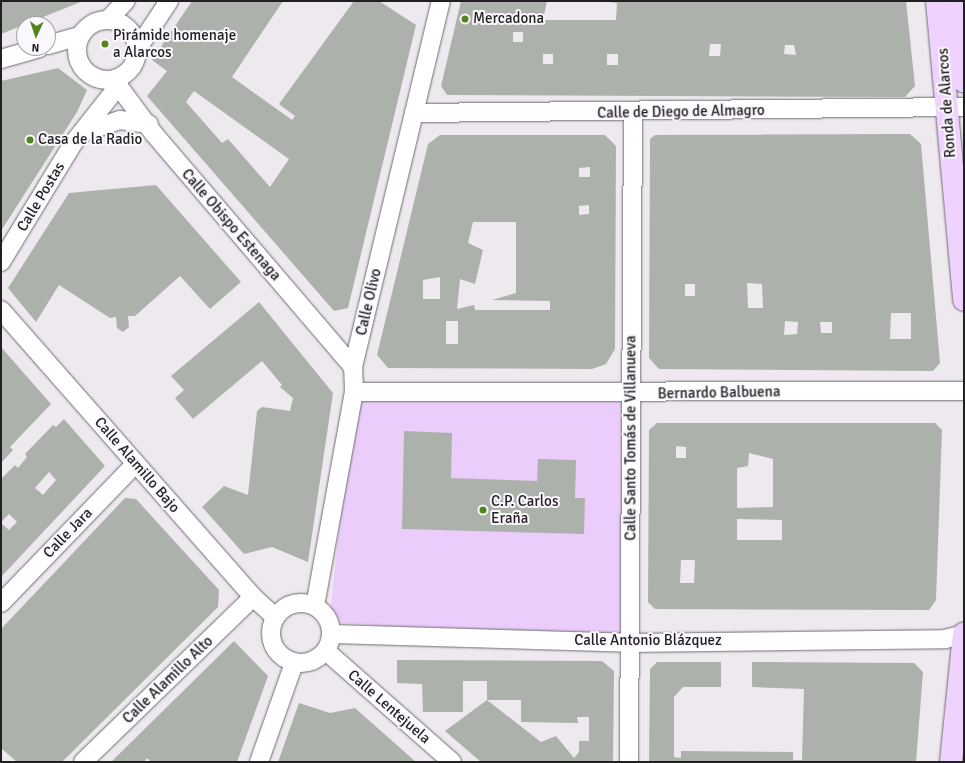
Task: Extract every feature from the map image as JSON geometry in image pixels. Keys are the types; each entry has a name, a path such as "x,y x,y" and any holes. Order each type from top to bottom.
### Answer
{"highway":[{"name":"Ronda de Alarcos","path":"937,1 956,108 964,300"},
{"name":"Ronda de Alarcos","path":"955,1 964,82"},
{"path":"951,762 964,634"}],"street":[{"path":"126,1 108,20 88,26 80,36 77,49 81,65 95,78 116,82 132,67 138,48 169,1"},
{"name":"Calle Olivo","path":"315,606 354,392 353,367 439,2"},
{"path":"108,20 132,32 138,48"},
{"path":"56,43 80,36"},
{"path":"1,59 16,55"},
{"name":"Calle Obispo Estenaga","path":"116,82 149,124 154,134 353,367"},
{"name":"Calle Postas","path":"1,262 116,82"},
{"name":"Calle de Diego de Almagro","path":"414,113 633,113 956,108"},
{"name":"Calle Santo Tomás de Villanueva","path":"629,762 633,113"},
{"path":"82,133 120,120 149,124"},
{"name":"Calle Alamillo Bajo","path":"1,310 254,597 275,617"},
{"name":"Bernardo Balbuena","path":"354,392 631,394 964,391"},
{"name":"Calle Jara","path":"1,603 136,463"},
{"name":"Calle Alamillo Alto","path":"83,762 254,597"},
{"path":"299,603 315,606 329,622 332,634 326,651 306,663 294,663 281,657 274,646 271,628 275,617 284,608 299,603"},
{"name":"Calle Antonio Blázquez","path":"332,634 629,643 945,639 964,634"},
{"name":"Calle Lentejuela","path":"326,651 452,762"},
{"path":"259,762 294,663"}],"shaded area":[{"name":"C.P. Carlos Eraña","path":"354,392 631,394 629,643 329,622"}],"building":[{"path":"1,1 83,1 46,16 16,16 16,28 1,34"},
{"path":"192,1 283,1 232,77 292,120 295,116 279,104 354,1 379,1 416,25 348,308 334,311 147,96 167,71 152,60","holes":["194,91 289,159 270,187 228,139 222,143 186,102"]},
{"path":"461,1 547,1 543,20 616,20 617,3 604,1 906,1 915,86 905,97 447,95 441,86","holes":["513,32 523,32 523,42 513,42","710,44 721,44 720,56 709,56","785,45 794,45 796,55 784,54","543,54 553,54 553,64 543,64","607,54 618,54 618,65 607,65"]},
{"name":"Casa de la Radio","path":"58,68 87,90 77,112 1,231 1,81"},
{"path":"910,134 921,144 940,363 933,371 659,369 649,358 650,139 655,135","holes":["747,283 762,284 763,308 748,308","685,284 695,284 695,296 685,296","891,313 911,313 911,339 890,339","785,321 798,322 797,334 784,335","820,322 832,322 832,333 821,333"]},
{"path":"440,135 605,135 616,146 615,349 606,364 592,369 388,368 377,355 428,144","holes":["590,167 590,177 579,177 579,168","589,205 589,214 579,215 579,206","473,222 516,222 516,293 492,300 550,301 550,310 475,310 474,305 457,309 460,279 475,284 483,250 468,243","440,277 440,299 423,299 423,280","446,321 458,321 458,344 446,344"]},
{"path":"156,185 241,282 210,309 180,276 135,316 128,316 129,327 123,332 117,328 116,317 110,318 59,285 36,322 8,288 69,193"},
{"path":"259,302 333,393 308,562 272,547 244,554 202,507 224,486 248,495 257,411 262,407 290,411 293,398 280,387 282,385 262,361 193,419 175,398 184,390 171,376"},
{"path":"1,347 51,404 10,447 13,450 1,463"},
{"path":"64,419 105,466 1,577 1,523 9,530 17,522 9,514 1,522 1,479 15,465 18,468 27,457 25,454 53,425 56,427","holes":["49,472 56,480 43,495 35,488"]},
{"path":"657,423 935,423 942,430 936,600 929,610 655,609 648,602 649,430","holes":["676,446 686,447 686,458 676,458","749,453 773,459 773,507 737,508 737,468 748,466","737,519 782,520 782,540 737,540","681,560 695,560 694,583 680,583"]},
{"path":"404,431 452,433 451,478 537,481 538,459 576,460 575,498 585,498 584,534 402,529"},
{"path":"125,498 136,499 219,590 218,607 62,762 17,762 1,748 1,629"},
{"path":"234,641 268,676 237,762 151,762 147,758 144,762 111,762"},
{"path":"397,660 602,661 614,671 613,762 481,762 445,731 487,700 487,681 463,681 463,712 423,712 422,684 397,683","holes":["487,700 521,700 521,722 578,723 577,717 589,717 589,741 579,741 579,752 574,758 556,736 541,742"]},
{"path":"657,662 721,662 721,687 683,687 674,697 674,757 681,758 681,751 793,752 793,760 802,760 804,689 752,687 752,662 914,663 923,672 916,762 649,762 650,669"},
{"path":"299,703 330,713 355,708 416,762 278,762"}],"place":[{"name":"Mercadona","path":"465,19"},
{"name":"Pirámide homenaje a Alarcos","path":"105,44"},
{"name":"Casa de la Radio","path":"30,140"},
{"name":"C.P. Carlos Eraña","path":"483,510"}]}
